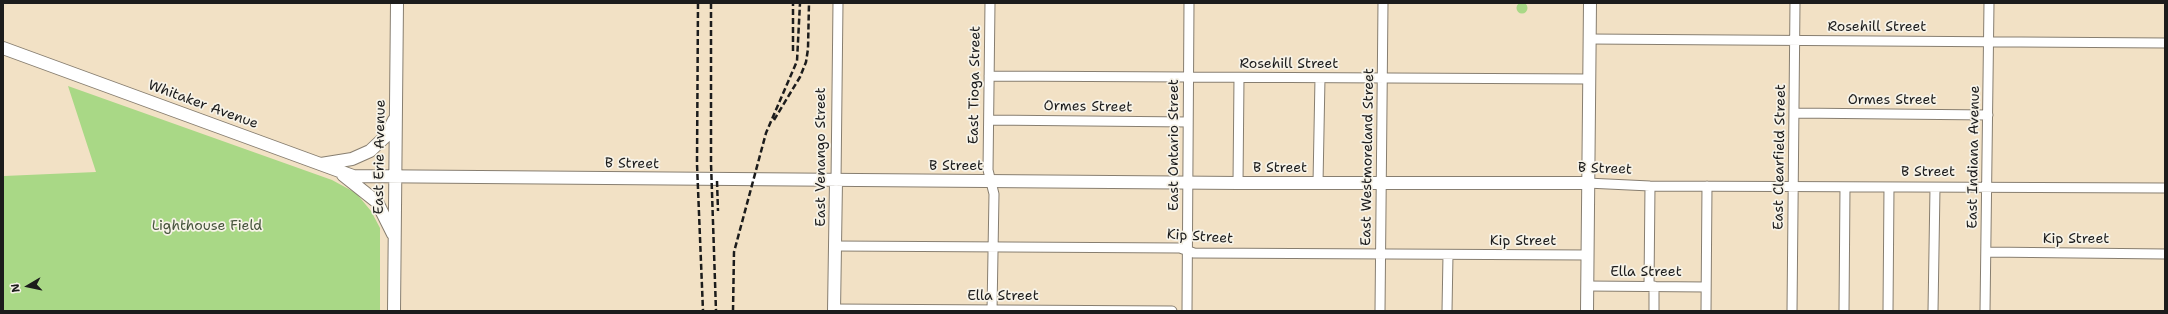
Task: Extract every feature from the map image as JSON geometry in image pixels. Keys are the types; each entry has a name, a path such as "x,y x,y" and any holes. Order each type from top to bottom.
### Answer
{"main road":[{"name":"East Erie Avenue","path":"394,311 397,3"},
{"path":"1586,311 1590,3"},
{"name":"Whitaker Avenue","path":"3,48 337,171 353,176 395,177"},
{"path":"319,164 352,159 370,151 386,136 394,121 396,107"},
{"path":"337,171 377,202 393,234 394,247"},
{"name":"B Street","path":"395,177 1382,184 1587,183"},
{"name":"East Venango Street","path":"834,310 836,181"}],"street":[{"name":"East Venango Street","path":"836,181 838,3"},
{"name":"East Tioga Street","path":"990,3 988,170 994,194 992,310"},
{"name":"East Ontario Street","path":"1187,311 1189,3"},
{"name":"East Westmoreland Street","path":"1380,311 1383,3"},
{"name":"East Clearfield Street","path":"1792,311 1796,41 1795,3"},
{"name":"East Indiana Avenue","path":"1985,311 1988,187 1989,3"},
{"name":"Rosehill Street","path":"1589,39 2165,43"},
{"name":"Rosehill Street","path":"989,76 1589,79"},
{"path":"1238,183 1239,78"},
{"path":"1318,183 1320,78"},
{"name":"Ormes Street","path":"1795,113 1988,115"},
{"name":"Ormes Street","path":"988,120 1188,122"},
{"name":"B Street","path":"1587,183 1650,186 2165,188"},
{"path":"1650,186 1654,311"},
{"path":"1706,311 1707,186"},
{"path":"1844,311 1845,187"},
{"path":"1888,311 1889,187"},
{"path":"1933,311 1935,188"},
{"name":"Kip Street","path":"835,246 1180,248 1194,253 1381,254 1448,256 1587,255"},
{"name":"Kip Street","path":"1987,252 2165,254"},
{"path":"1447,311 1448,256"},
{"name":"Ella Street","path":"1586,286 1706,287"},
{"name":"Ella Street","path":"834,310 1172,311"}],"green space":[{"path":"1522,2 1526,4 1528,8 1526,12 1522,14 1518,12 1516,8 1518,4"},
{"name":"Lighthouse Field","path":"68,86 332,180 356,193 371,211 380,228 380,311 3,311 4,176 96,172"}],"railway":[{"path":"698,3 697,164 703,311"},
{"path":"711,3 711,163 716,311"},
{"path":"793,3 793,51"},
{"path":"733,311 734,252 766,133 797,61 800,3"},
{"path":"774,120 800,77 806,62 808,49 809,3"},
{"path":"717,181 718,211"}]}
